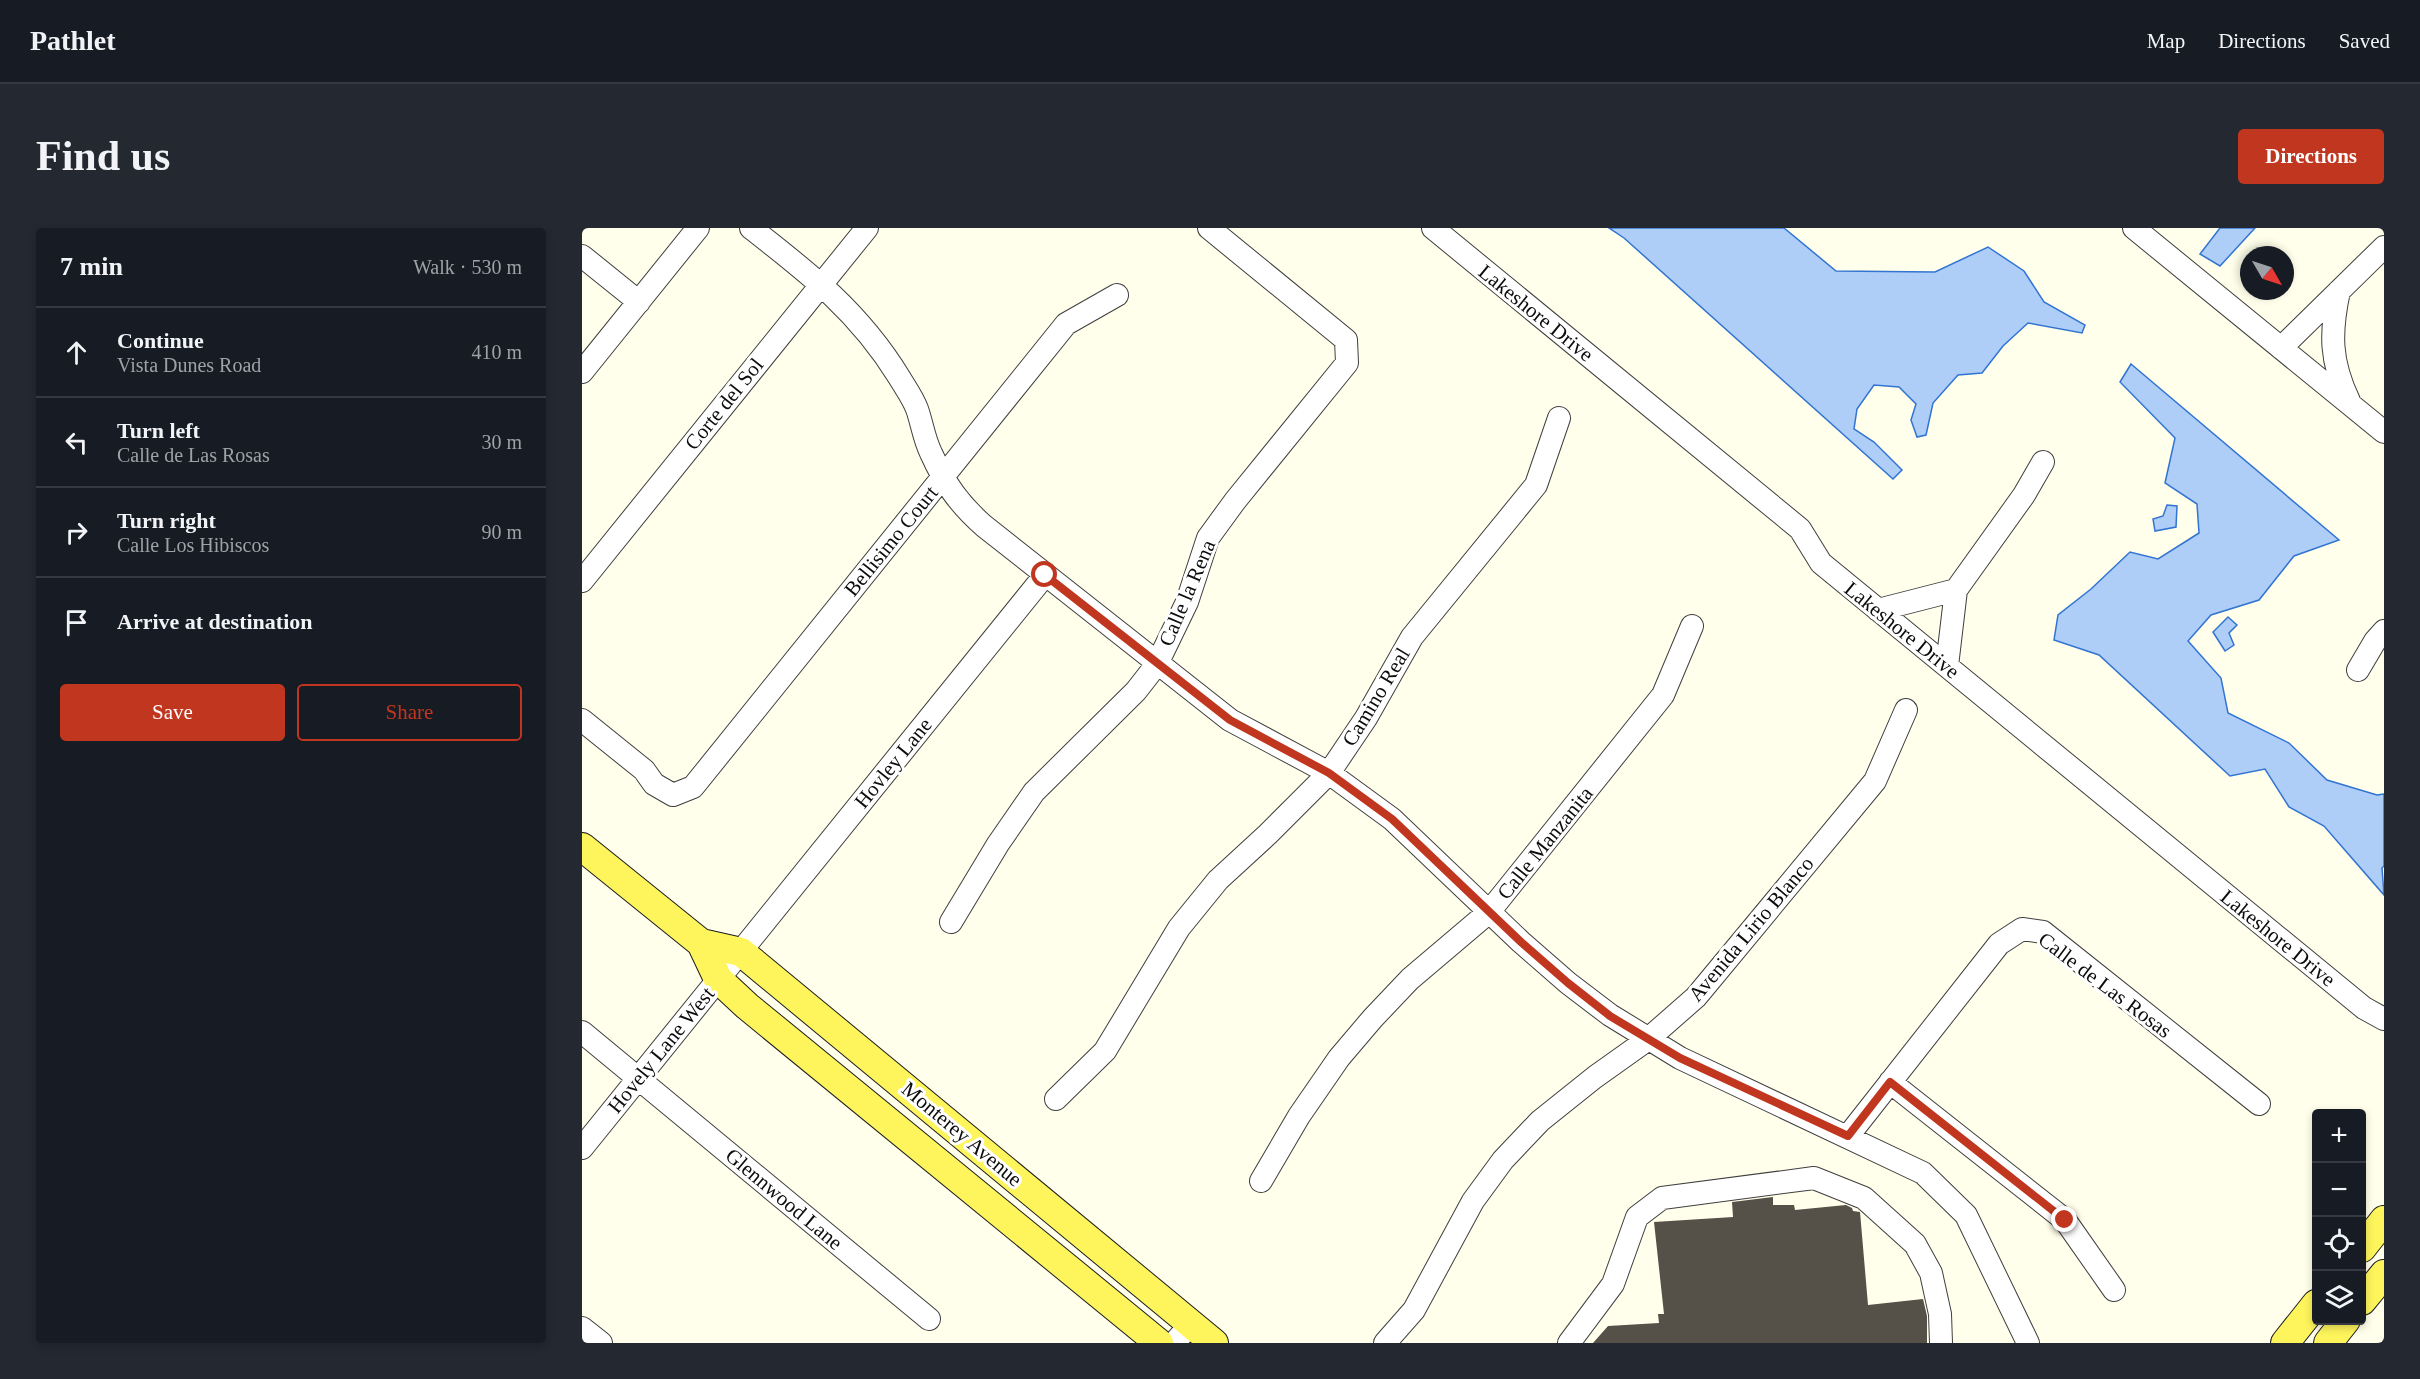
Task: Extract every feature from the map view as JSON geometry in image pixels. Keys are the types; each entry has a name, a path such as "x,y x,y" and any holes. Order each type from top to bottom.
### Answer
{"main road":[{"name":"Monterey Avenue","path":"582,847 701,943 718,979 747,1006 1159,1343"},
{"name":"Monterey Avenue","path":"701,943 741,952 1182,1334 1214,1343"},
{"path":"2366,1242 2384,1220"},
{"path":"2366,1295 2384,1274"},
{"path":"2285,1343 2312,1309"},
{"path":"2328,1343 2342,1325"}],"street":[{"path":"582,372 698,228"},
{"path":"751,228 821,284 866,330 898,375 916,406 930,451 962,506 1045,575 1230,720 1329,773 1392,819 1489,912 1568,983 1610,1016 1680,1058 1923,1173 1966,1215 2028,1343"},
{"name":"Corte del Sol","path":"582,581 867,228"},
{"name":"Calle la Rena","path":"951,922 1034,792 1136,691 1157,664 1187,602 1208,538 1235,501 1347,363 1346,340 1209,228"},
{"name":"Lakeshore Drive","path":"1432,228 1800,529 1821,563 2364,1008 2384,1019"},
{"path":"2133,228 2384,432"},
{"path":"2281,348 2384,247"},
{"path":"582,256 639,302"},
{"path":"2339,291 2333,318 2332,346 2338,378 2351,405"},
{"name":"Bellisimo Court","path":"582,720 644,770 654,784 673,795 693,787 1066,324 1117,295"},
{"name":"Camino Real","path":"1056,1099 1105,1051 1179,928 1218,880 1329,773 1366,718 1412,637 1536,485 1559,418"},
{"path":"1947,666 1956,590 2024,495 2043,462"},
{"name":"Hovley Lane","path":"741,952 1045,575"},
{"path":"1878,610 1956,590"},
{"name":"Calle Manzanita","path":"1261,1181 1299,1116 1339,1058 1410,979 1489,912 1663,695 1692,626"},
{"path":"2358,670 2375,640 2384,631"},
{"name":"Avenida Lirio Blanco","path":"1385,1343 1414,1310 1473,1201 1503,1161 1540,1121 1595,1077 1647,1040 1696,998 1875,781 1906,710"},
{"name":"Calle de Las Rosas","path":"1848,1136 1999,944 2022,928 2043,932 2259,1104"},
{"name":"Hovely Lane West","path":"582,1148 741,952"},
{"name":"Glennwood Lane","path":"582,1032 929,1320"},
{"path":"1890,1082 2065,1220 2114,1290"},
{"path":"1569,1343 1614,1284 1638,1217 1662,1198 1814,1179 1864,1198 1915,1244 1931,1273 1940,1314 1941,1343"},
{"path":"582,1328 601,1343"}],"water":[{"path":"1609,228 1784,228 1836,271 1935,272 1988,247 2024,271 2044,302 2085,325 2082,333 2028,323 2003,346 1982,373 1958,375 1933,403 1926,435 1917,437 1911,420 1916,404 1899,387 1874,385 1857,409 1854,429 1874,442 1902,470 1893,479 1624,238"},
{"path":"2220,228 2255,228 2220,266 2200,254"},
{"path":"2131,364 2339,540 2294,556 2259,600 2211,615 2188,641 2221,678 2228,713 2289,743 2327,780 2377,795 2384,794 2384,866 2382,868 2384,895 2324,826 2289,807 2265,769 2230,776 2099,655 2054,640 2058,615 2091,589 2130,552 2158,559 2199,533 2197,504 2165,483 2175,438 2120,382"},
{"path":"2167,505 2177,506 2176,527 2155,531 2153,519 2163,516"},
{"path":"2228,617 2237,625 2229,633 2234,645 2225,651 2213,632"}],"building":[{"path":"1773,1197 1773,1205 1794,1205 1795,1210 1846,1205 1853,1211 1860,1212 1868,1305 1923,1299 1927,1316 1927,1343 1593,1343 1608,1326 1659,1323 1658,1314 1664,1314 1654,1222 1733,1217 1732,1202"}],"route":[{"path":"1045,575 1230,720 1329,773 1392,819 1421,849 1568,983 1610,1016 1647,1040 1680,1058 1848,1136 1890,1082 2065,1220"}]}
